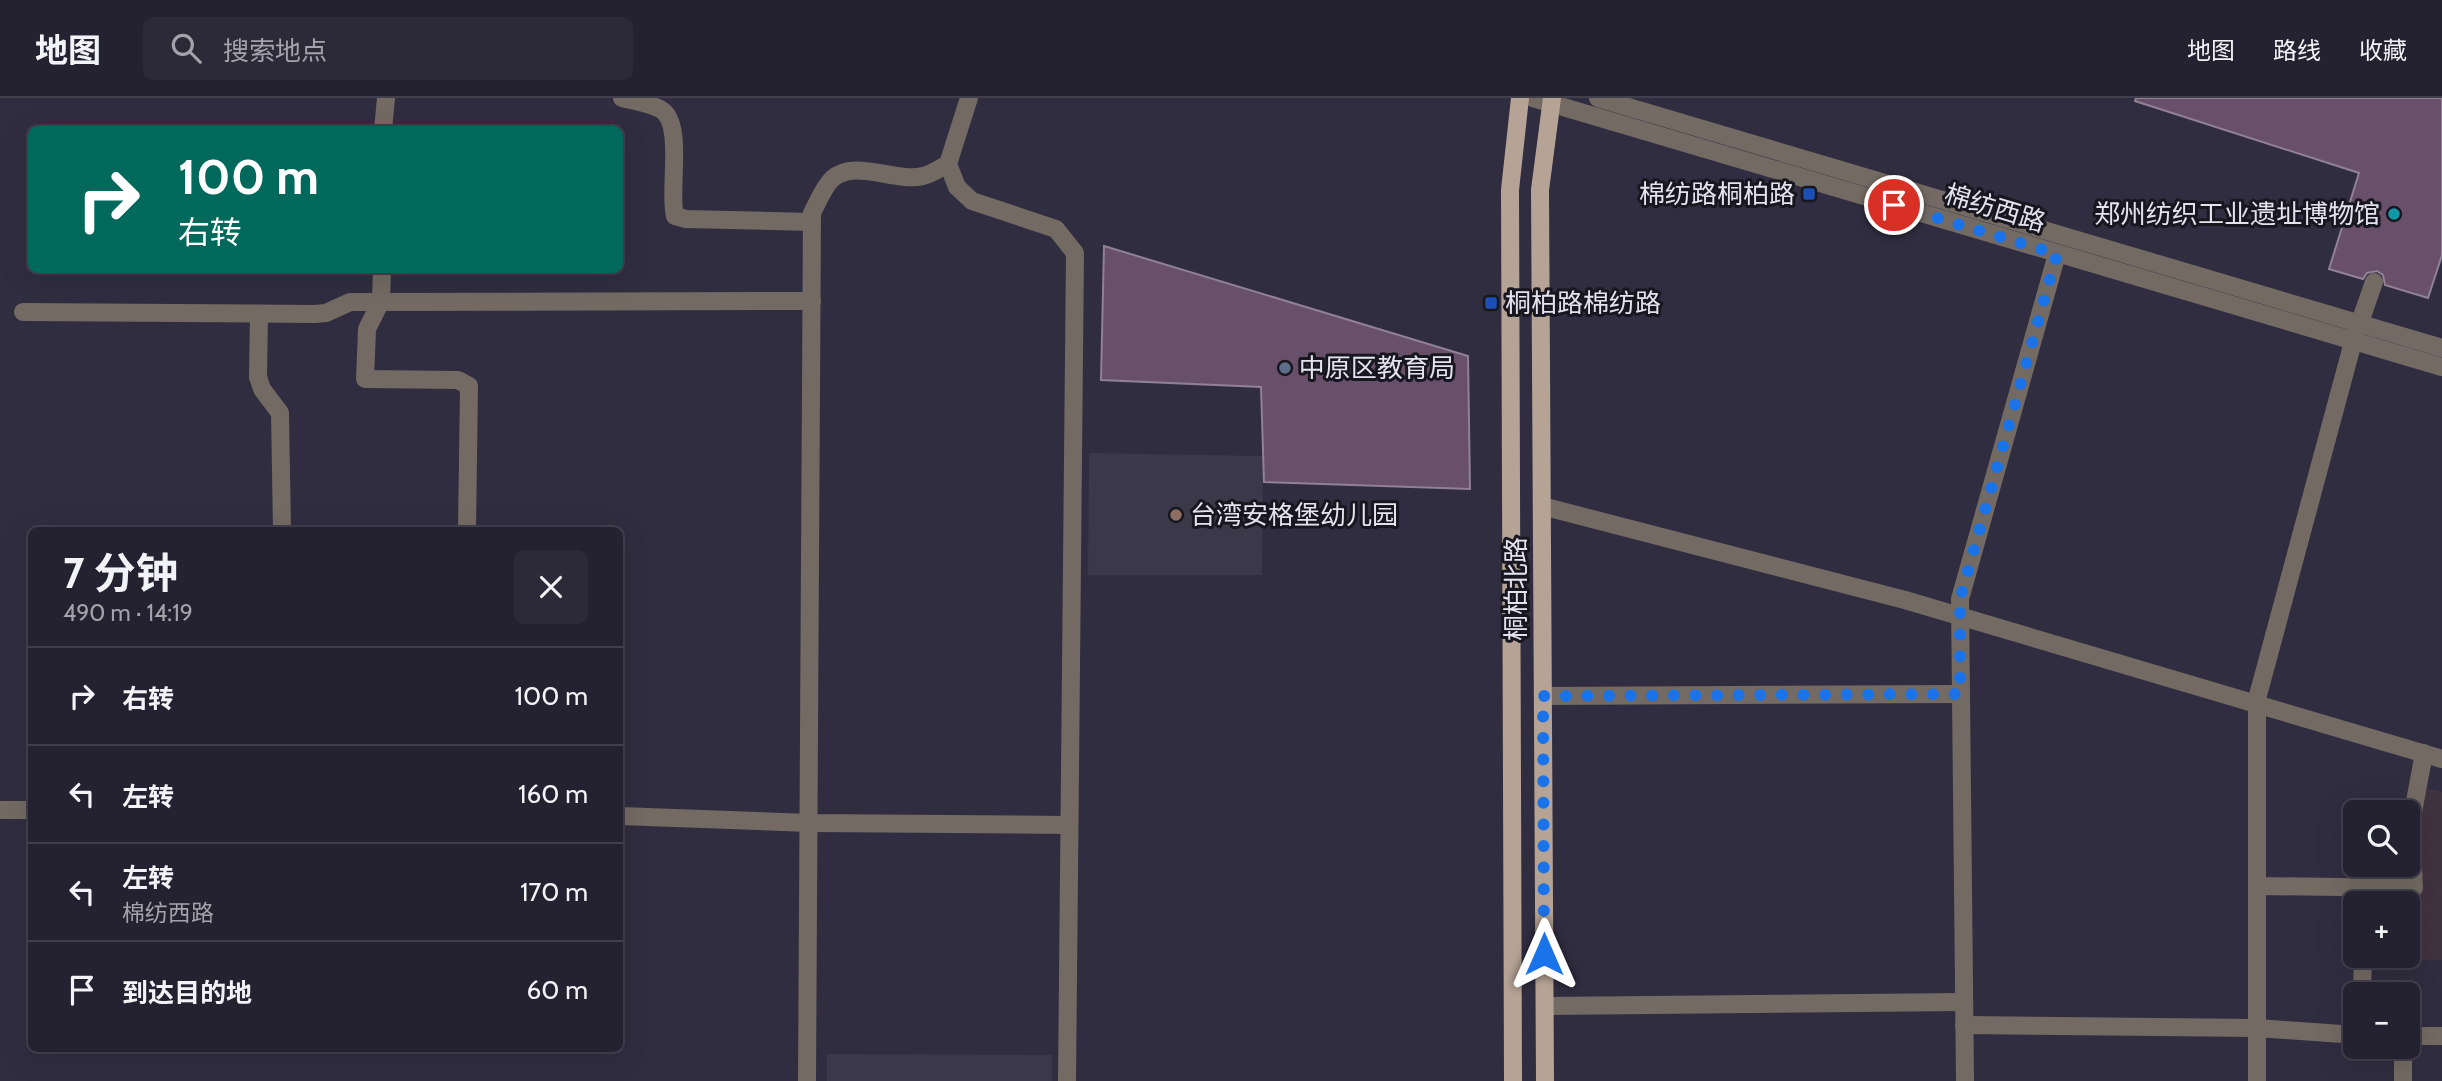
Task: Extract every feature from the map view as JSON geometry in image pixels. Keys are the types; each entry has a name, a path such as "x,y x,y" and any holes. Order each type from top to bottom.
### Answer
{"main road":[{"name":"桐柏北路","path":"1514,1081 1510,190 1520,98"},
{"name":"桐柏北路","path":"1545,1081 1540,190 1551,101"}],"street":[{"path":"383,126 386,98"},
{"path":"622,98 662,109 670,119 674,134 675,216 686,219 812,222"},
{"path":"969,98 948,164 957,187 972,201 1056,229 1075,253 1067,1081"},
{"name":"棉纺西路","path":"1533,98 1551,101 2442,367"},
{"name":"棉纺西路","path":"1598,98 2442,348"},
{"path":"807,1081 812,213 823,192 840,173 854,171 909,178 925,176 948,164"},
{"path":"1965,1081 1960,599 2057,254"},
{"path":"382,273 382,301 367,329 365,379 458,380 468,386 467,527"},
{"path":"2257,1081 2257,705 2260,682 2358,324 2374,282"},
{"path":"23,312 326,313 350,302 382,301 812,301"},
{"path":"259,314 258,377 262,389 280,413 282,527"},
{"path":"1542,506 1959,616 2442,759"},
{"path":"1543,696 1960,694"},
{"path":"2393,891 2414,888 2411,822 2424,753"},
{"path":"0,810 28,810"},
{"path":"623,816 809,823 1069,825"},
{"path":"2257,886 2343,893"},
{"path":"1545,1006 1964,1002"},
{"path":"1964,1025 2257,1028 2343,1034"},
{"path":"2420,1036 2442,1036"},
{"path":"2403,1059 2403,1081"}],"shaded area":[{"name":"台湾安格堡幼儿园","path":"1089,453 1263,456 1262,575 1088,575"},
{"path":"2425,788 2442,792 2442,960 2420,960 2420,891 2417,891 2417,877 2420,877 2420,809"},
{"path":"827,1054 1052,1055 1052,1081 827,1081"}],"building":[{"name":"郑州纺织工业遗址博物馆","path":"2136,98 2442,98 2442,255 2428,298 2385,285 2383,275 2377,271 2367,273 2363,279 2329,269 2359,173 2135,101"},
{"name":"中原区教育局","path":"1104,246 1468,356 1470,489 1264,482 1261,387 1101,380"}],"place":[{"name":"棉纺路桐柏路","path":"1809,194"},
{"name":"郑州纺织工业遗址博物馆","path":"2394,214"},
{"name":"桐柏路棉纺路","path":"1491,303"},
{"name":"中原区教育局","path":"1285,368"},
{"name":"台湾安格堡幼儿园","path":"1176,515"}],"route":[{"path":"1544,954 1543,696 1960,694 1960,599 2057,254 1894,205"}]}
